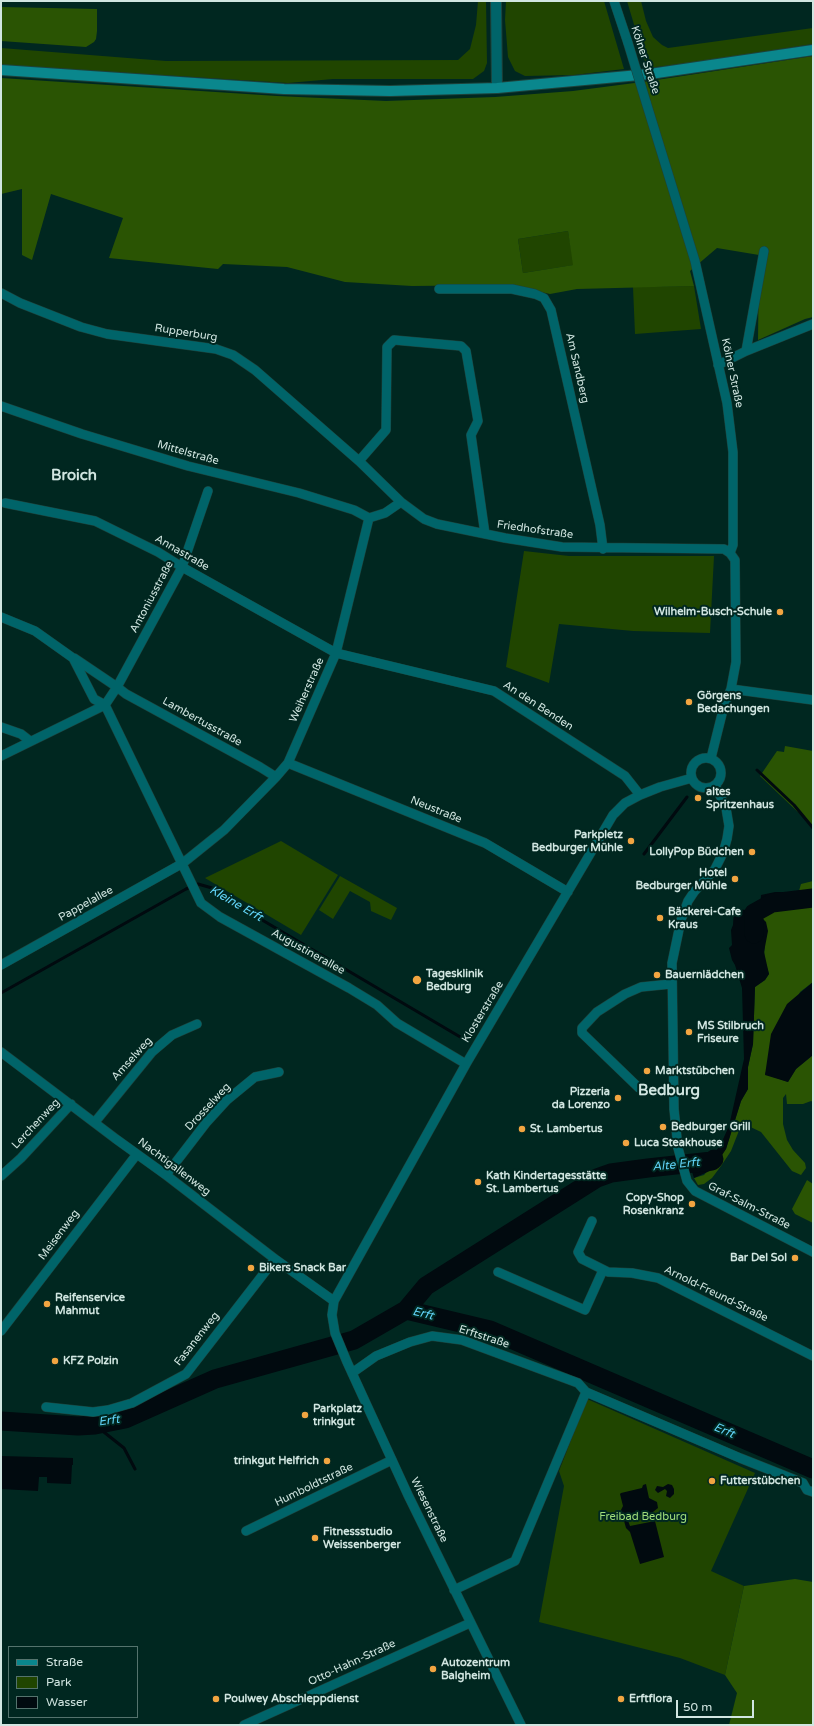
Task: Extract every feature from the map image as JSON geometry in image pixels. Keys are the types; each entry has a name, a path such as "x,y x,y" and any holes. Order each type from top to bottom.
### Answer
{"main road":[{"path":"1,70 284,89 390,91 497,88 650,74 813,50"}],"street":[{"path":"496,1 497,88"},
{"name":"Kölner Straße","path":"614,1 695,261 727,402 733,452 733,545 730,553 735,560 736,662 731,689 724,706 711,758"},
{"path":"746,351 764,252"},
{"name":"Am Sandberg","path":"439,289 512,289 535,294 544,298 551,310 600,525 603,548"},
{"name":"Rupperburg","path":"1,293 20,303 81,327 108,334 216,349 233,355 255,370 359,461"},
{"path":"718,364 813,324"},
{"path":"359,461 386,430 387,347 394,340 461,346 466,351 478,421 471,435 485,534"},
{"name":"Mittelstraße","path":"1,406 97,439 188,466 299,493 354,510 370,518"},
{"name":"Friedhofstraße","path":"359,461 401,502 416,514 430,521 485,534 562,547 724,549 730,553"},
{"name":"Antoniusstraße","path":"117,687 182,567 208,491"},
{"path":"370,518 385,513 401,502"},
{"name":"Annastraße","path":"6,503 95,521 158,552 182,567 336,652"},
{"name":"Weiherstraße","path":"183,864 224,830 288,763 336,652 370,518"},
{"name":"Augustinerallee","path":"1,617 34,631 117,687"},
{"name":"An den Benden","path":"336,652 494,691 625,776 640,795"},
{"name":"Augustinerallee","path":"73,658 94,699 105,705 183,864 188,879 201,903 220,917 349,988 377,1006 398,1023 466,1064"},
{"path":"1,756 105,705 117,687"},
{"name":"Lambertusstraße","path":"117,687 126,694 276,777"},
{"path":"731,689 813,700"},
{"path":"1,727 21,734 30,741"},
{"path":"701,758 711,758 719,764 722,773 719,782 715,785 711,787 702,787 694,782 691,768 701,758"},
{"name":"Neustraße","path":"288,763 485,843 568,892"},
{"name":"Klosterstraße","path":"334,1301 466,1064 613,815 625,803 640,795 660,787 692,778"},
{"path":"640,1088 582,1033 582,1028 597,1012 625,994 641,987 671,984 672,963 681,920 688,901 717,865 727,839 728,826 726,808 715,785"},
{"name":"Pappelallee","path":"1,965 183,864"},
{"name":"Graf-Salm-Straße","path":"671,984 674,1108 678,1148 683,1172 689,1185 704,1197 813,1252"},
{"name":"Amselweg","path":"95,1122 152,1052 172,1035 197,1024"},
{"name":"Nachtigallenweg","path":"2,1055 71,1104 275,1259 334,1301"},
{"name":"Drosselweg","path":"166,1175 206,1123 227,1100 255,1078 279,1072"},
{"name":"Lerchenweg","path":"1,1176 21,1158 71,1104"},
{"name":"Meisenweg","path":"1,1331 137,1154"},
{"name":"Arnold-Freund-Straße","path":"592,1221 578,1252 582,1259 602,1270 658,1278 813,1356"},
{"name":"Fasanenweg","path":"46,1407 93,1412 108,1410 132,1403 186,1374 275,1259"},
{"path":"498,1272 585,1310 602,1270"},
{"name":"Wiesenstraße","path":"334,1301 332,1315 335,1333 347,1362 454,1590 521,1725"},
{"name":"Erftstraße","path":"352,1373 376,1356 410,1342 432,1336 462,1340 578,1383 586,1392 740,1458 803,1483 807,1490 813,1492"},
{"path":"454,1590 515,1561 586,1392"},
{"name":"Humboldtstraße","path":"246,1531 392,1460"},
{"name":"Otto-Hahn-Straße","path":"244,1725 470,1623"}],"green space":[{"path":"478,1 486,1 487,63 484,71 473,79 333,79 288,83 1,65 1,48 166,61 458,60 470,49 476,25"},
{"path":"506,1 604,1 624,69 574,75 525,76 515,71 508,57 505,20"},
{"path":"627,1 641,1 646,21 653,37 668,48 813,28 813,44 698,62 647,68"},
{"path":"1,7 97,9 96,39 86,47 1,41"},
{"path":"813,56 813,317 805,319 758,340 759,255 717,248 690,271 694,286 577,289 550,294 509,285 412,286 345,282 287,267 223,264 218,269 109,258 123,218 51,194 32,260 22,255 22,189 1,194 1,78 277,96 386,101 495,97 573,91 650,81","holes":["568,231 573,265 523,273 518,239"]},
{"path":"568,231 574,265 523,273 518,239"},
{"path":"694,286 701,329 635,334 633,287"},
{"path":"524,551 569,556 714,556 710,633 633,631 559,624 549,683 506,667"},
{"path":"785,746 813,751 813,829 802,816 760,776 777,751 784,752"},
{"path":"281,841 338,875 301,935 205,878"},
{"path":"340,876 397,908 391,920 371,911 370,902 350,891 333,919 319,910"},
{"path":"813,881 813,982 800,992 765,1074 788,1082 796,1069 813,1055 813,1102 811,1101 803,1104 787,1104 786,1094 783,1098 783,1124 787,1140 793,1150 805,1163 806,1168 801,1175 792,1171 761,1132 742,1123 731,1151 721,1166 712,1178 704,1184 698,1185 694,1178 704,1175 726,1149 741,1101 748,1089 748,1067 753,1044 755,987 765,980 769,974 764,958 765,942 762,918 766,909 797,898 801,884"},
{"path":"807,1180 813,1184 813,1223 795,1214 792,1209"},
{"name":"Freibad Bedburg","path":"587,1399 755,1473 711,1571 744,1586 725,1675 680,1658 539,1622 564,1486 559,1471"},
{"path":"795,1579 813,1582 813,1725 729,1725 737,1693 725,1675 744,1586"}],"water":[{"path":"775,892 798,892 797,898 766,909 762,918 766,922 768,931 764,952 769,974 765,980 755,987 753,1044 748,1067 748,1089 741,1101 726,1149 712,1170 694,1178 688,1159 705,1159 714,1153 720,1146 729,1126 744,1059 742,988 729,948 732,945 731,930 733,925 734,909 760,911 761,895"},
{"path":"813,982 813,1055 796,1069 788,1082 765,1075 771,1034 787,1004"},
{"path":"1,1456 73,1458 71,1484 47,1483 47,1477 39,1477 38,1491 1,1489"},
{"path":"646,1484 649,1498 657,1502 658,1508 653,1512 627,1518 630,1526 655,1521 664,1557 640,1564 630,1532 626,1528 621,1510 623,1506 620,1494 642,1488 643,1485"},
{"path":"668,1484 672,1485 674,1489 674,1494 670,1498 666,1496 667,1491 665,1489 658,1493 655,1490 657,1486 663,1487"}],"waterway":[{"name":"Kleine Erft","path":"757,770 794,805 813,828"},
{"name":"Kleine Erft","path":"644,854 687,797"},
{"name":"Kleine Erft","path":"1,993 186,889 198,884 212,888 252,914 467,1041"},
{"name":"Alte Erft","path":"754,934 754,913 772,903 813,898"},
{"name":"Alte Erft","path":"406,1310 426,1286 597,1178 611,1173 712,1161 714,1159"},
{"name":"Erft","path":"1,1421 78,1426 95,1425 125,1419 215,1379 354,1340 406,1310 490,1330 813,1469"},
{"path":"95,1425 124,1448 135,1469"}],"place":[{"name":"Wilhelm-Busch-Schule","path":"780,612"},
{"name":"Görgens Bedachungen","path":"689,702"},
{"name":"altes Spritzenhaus","path":"698,798"},
{"name":"Parkpletz Bedburger Mühle","path":"631,841"},
{"name":"LollyPop Büdchen","path":"752,852"},
{"name":"Hotel Bedburger Mühle","path":"735,879"},
{"name":"Bäckerei-Cafe Kraus","path":"660,918"},
{"name":"Bauernlädchen","path":"657,975"},
{"name":"Tagesklinik Bedburg","path":"417,980"},
{"name":"MS Stilbruch Friseure","path":"689,1032"},
{"name":"Marktstübchen","path":"647,1071"},
{"name":"Pizzeria da Lorenzo","path":"618,1098"},
{"name":"Bedburger Grill","path":"663,1127"},
{"name":"St. Lambertus","path":"522,1129"},
{"name":"Luca Steakhouse","path":"626,1143"},
{"name":"Kath Kindertagesstätte St. Lambertus","path":"478,1182"},
{"name":"Copy-Shop Rosenkranz","path":"692,1204"},
{"name":"Bar Del Sol","path":"795,1258"},
{"name":"Bikers Snack Bar","path":"251,1268"},
{"name":"Reifenservice Mahmut","path":"47,1304"},
{"name":"KFZ Polzin","path":"55,1361"},
{"name":"Parkplatz trinkgut","path":"305,1415"},
{"name":"trinkgut Helfrich","path":"327,1461"},
{"name":"Futterstübchen","path":"712,1481"},
{"name":"Fitnessstudio Weissenberger","path":"315,1538"},
{"name":"Autozentrum Balgheim","path":"433,1669"},
{"name":"Poulwey Abschleppdienst","path":"216,1699"},
{"name":"Erftflora","path":"621,1699"}],"district":[{"name":"Broich","path":"74,476"},
{"name":"Bedburg","path":"669,1091"}]}
